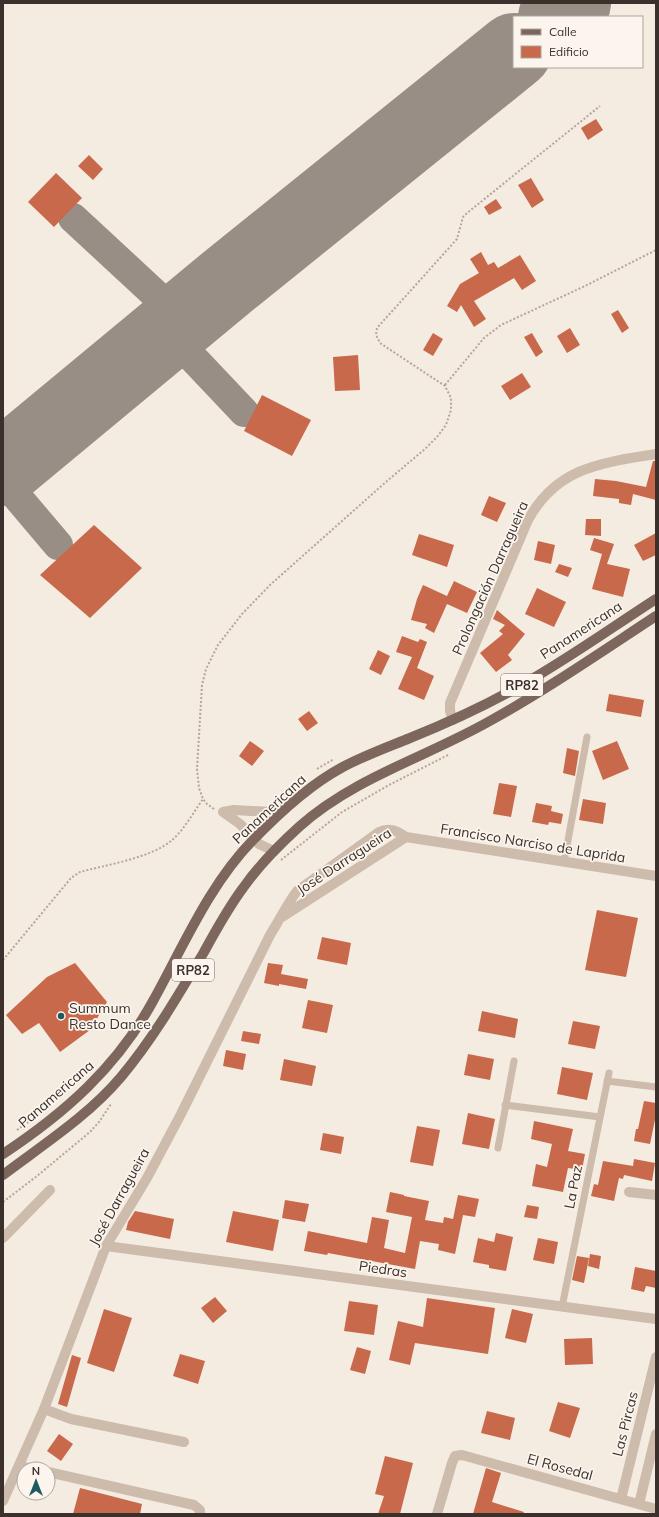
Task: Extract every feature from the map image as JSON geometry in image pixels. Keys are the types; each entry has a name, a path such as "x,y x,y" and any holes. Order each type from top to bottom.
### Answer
{"main road":[{"name":"Panamericana","path":"3,1154 36,1132 62,1111 111,1063 132,1036 153,1002 182,946 221,881 241,852 285,809 313,785 343,767 453,720 512,690 656,599"},
{"name":"Panamericana","path":"3,1175 106,1095 140,1053 243,887 263,862 300,826 346,793 366,781 488,722 656,616"}],"street":[{"name":"Prolongación Darragueira","path":"453,720 450,711 450,703 524,527 535,505 552,487 571,474 594,466 656,454"},
{"path":"223,812 234,810 272,812 285,809"},
{"path":"223,812 240,824 253,839 264,848 274,851"},
{"name":"José Darragueira","path":"20,1461 44,1409 106,1246 181,1114 270,936 282,917 291,898 297,891 379,832 385,829 391,829 406,837 282,917"},
{"name":"Francisco Narciso de Laprida","path":"406,837 656,876"},
{"path":"3,1238 50,1190"},
{"path":"629,1192 656,1196"},
{"name":"Piedras","path":"106,1246 656,1319"},
{"name":"Las Pircas","path":"621,1499 656,1357"},
{"path":"44,1409 71,1419 184,1442"},
{"path":"639,1504 656,1434"},
{"name":"El Rosedal","path":"437,1514 455,1456 462,1455 656,1508"},
{"name":"José Darragueira","path":"3,1501 16,1471"},
{"path":"56,1474 194,1505 200,1510 200,1514"}],"lane":[{"path":"564,862 587,737"},
{"path":"498,1148 514,1061"},
{"name":"La Paz","path":"562,1307 609,1073"},
{"path":"607,1082 656,1087"},
{"path":"506,1105 600,1117"}],"path":[{"path":"223,812 213,809 203,799 199,788 197,769 202,685 206,669 218,645 242,614 270,584 437,437 446,425 451,410 451,398 445,386 380,343 376,335 377,328 457,239 464,217 467,213 600,106"},
{"path":"445,386 484,338 501,324 585,286 656,250"},
{"path":"3,960 71,878 80,872 144,855 163,846 180,831 203,799"}],"building":[{"path":"596,119 603,130 588,140 581,128"},
{"path":"89,155 103,169 93,180 78,166"},
{"path":"56,173 82,198 54,227 28,202"},
{"path":"531,178 544,200 532,208 518,185"},
{"path":"496,199 502,208 489,215 484,207"},
{"path":"481,252 488,265 494,262 498,268 520,255 536,281 522,290 514,278 474,301 486,319 474,327 461,305 457,312 447,306 460,284 479,273 470,259"},
{"path":"618,310 629,328 622,333 611,314"},
{"path":"570,328 580,345 567,353 557,336"},
{"path":"433,333 443,339 433,356 423,350"},
{"path":"532,333 543,352 536,357 524,337"},
{"path":"358,355 360,390 335,391 333,357"},
{"path":"522,373 531,387 510,400 501,386"},
{"path":"262,395 311,420 292,456 244,431"},
{"path":"653,461 656,461 656,500 633,494 631,505 619,503 619,499 593,496 595,479 616,481 646,487"},
{"path":"489,496 506,503 497,522 481,515"},
{"path":"586,519 601,519 601,536 585,535"},
{"path":"94,525 142,568 90,618 40,575"},
{"path":"656,533 656,555 643,561 634,545"},
{"path":"419,534 454,545 447,567 412,555"},
{"path":"594,538 614,544 607,564 630,569 623,597 592,589 602,554 590,550"},
{"path":"538,541 555,545 551,564 534,560"},
{"path":"559,564 572,568 568,577 555,572"},
{"path":"454,581 477,592 467,613 447,604 434,633 425,628 427,624 411,620 423,585 447,596"},
{"path":"537,588 566,602 554,627 525,614"},
{"path":"497,610 525,634 508,655 512,660 496,672 480,653 503,634 499,631 505,625 493,619"},
{"path":"402,636 418,642 420,639 427,642 417,668 434,676 424,700 398,689 412,657 396,652"},
{"path":"378,650 390,656 381,675 369,669"},
{"path":"609,694 644,700 641,717 606,711"},
{"path":"309,711 318,723 307,731 298,719"},
{"path":"250,741 264,751 252,766 239,756"},
{"path":"617,741 629,769 603,780 592,751"},
{"path":"567,748 579,751 575,776 563,773"},
{"path":"499,783 517,786 511,817 493,814"},
{"path":"583,799 606,803 603,824 579,820"},
{"path":"536,803 552,806 551,811 563,814 561,824 549,822 548,825 532,822"},
{"path":"597,910 638,918 626,977 585,970"},
{"path":"322,937 351,943 347,965 317,959"},
{"path":"75,963 107,1002 90,1030 60,1052 39,1023 22,1034 6,1015 47,977"},
{"path":"268,963 283,965 281,974 308,979 306,989 264,983"},
{"path":"308,1000 333,1005 327,1033 302,1028"},
{"path":"482,1011 518,1019 515,1038 478,1031"},
{"path":"573,1021 600,1026 595,1049 568,1044"},
{"path":"243,1031 261,1034 259,1044 241,1041"},
{"path":"226,1050 246,1054 243,1070 223,1066"},
{"path":"468,1054 494,1059 490,1080 464,1075"},
{"path":"284,1059 316,1066 312,1086 280,1080"},
{"path":"562,1067 593,1073 587,1100 557,1094"},
{"path":"644,1101 656,1103 656,1115 650,1144 634,1141"},
{"path":"468,1113 495,1119 489,1149 462,1144"},
{"path":"534,1121 573,1129 568,1151 585,1154 582,1170 568,1168 563,1192 532,1186 536,1164 547,1167 552,1144 531,1139"},
{"path":"417,1126 440,1130 433,1166 410,1162"},
{"path":"323,1133 344,1137 341,1154 320,1150"},
{"path":"634,1159 655,1163 652,1181 624,1175 623,1179 619,1178 614,1201 591,1196 594,1184 598,1185 603,1161 633,1166"},
{"path":"390,1192 429,1201 425,1220 443,1223 444,1217 453,1219 458,1195 479,1199 475,1217 463,1215 455,1254 438,1250 439,1244 420,1241 415,1269 328,1253 327,1255 304,1251 308,1231 367,1243 372,1217 389,1220 384,1248 405,1253 412,1217 386,1212"},
{"path":"285,1200 309,1204 305,1222 282,1218"},
{"path":"527,1205 539,1207 537,1219 524,1217"},
{"path":"135,1211 174,1219 170,1239 126,1230 128,1222"},
{"path":"233,1211 279,1220 273,1251 226,1242"},
{"path":"496,1233 513,1237 506,1271 489,1268 489,1265 473,1262 478,1238 494,1242"},
{"path":"538,1238 558,1242 554,1264 533,1260"},
{"path":"590,1254 601,1256 599,1269 588,1266"},
{"path":"577,1256 589,1258 584,1283 572,1280"},
{"path":"635,1267 656,1271 656,1288 646,1286 644,1292 631,1289"},
{"path":"215,1297 227,1311 213,1323 201,1308"},
{"path":"427,1298 495,1308 488,1354 415,1343 410,1365 389,1360 398,1321 423,1327"},
{"path":"349,1301 378,1305 374,1335 344,1331"},
{"path":"104,1309 132,1318 114,1372 87,1363"},
{"path":"512,1309 533,1314 526,1343 505,1338"},
{"path":"592,1338 593,1364 565,1365 564,1339"},
{"path":"357,1347 371,1351 365,1374 350,1370"},
{"path":"180,1354 205,1361 198,1384 173,1376"},
{"path":"72,1355 81,1358 67,1407 58,1404"},
{"path":"558,1402 580,1408 570,1438 549,1431"},
{"path":"487,1411 515,1418 510,1440 481,1433"},
{"path":"59,1434 73,1444 61,1461 47,1451"},
{"path":"385,1456 413,1463 400,1514 378,1514 384,1496 375,1494"},
{"path":"486,1468 501,1473 492,1502 524,1512 523,1514 473,1514"},
{"path":"80,1488 142,1504 140,1514 73,1514"}],"taxiway":[{"path":"73,218 182,319"},
{"path":"187,347 191,326 211,295"},
{"path":"145,350 174,351 191,356 244,412"},
{"path":"8,486 7,471 15,458"},
{"path":"3,485 8,486 58,545"}],"runway":[{"path":"557,16 573,3"},
{"path":"3,468 226,283 513,52"}],"place":[{"name":"Summum Resto Dance","path":"61,1016"}]}
